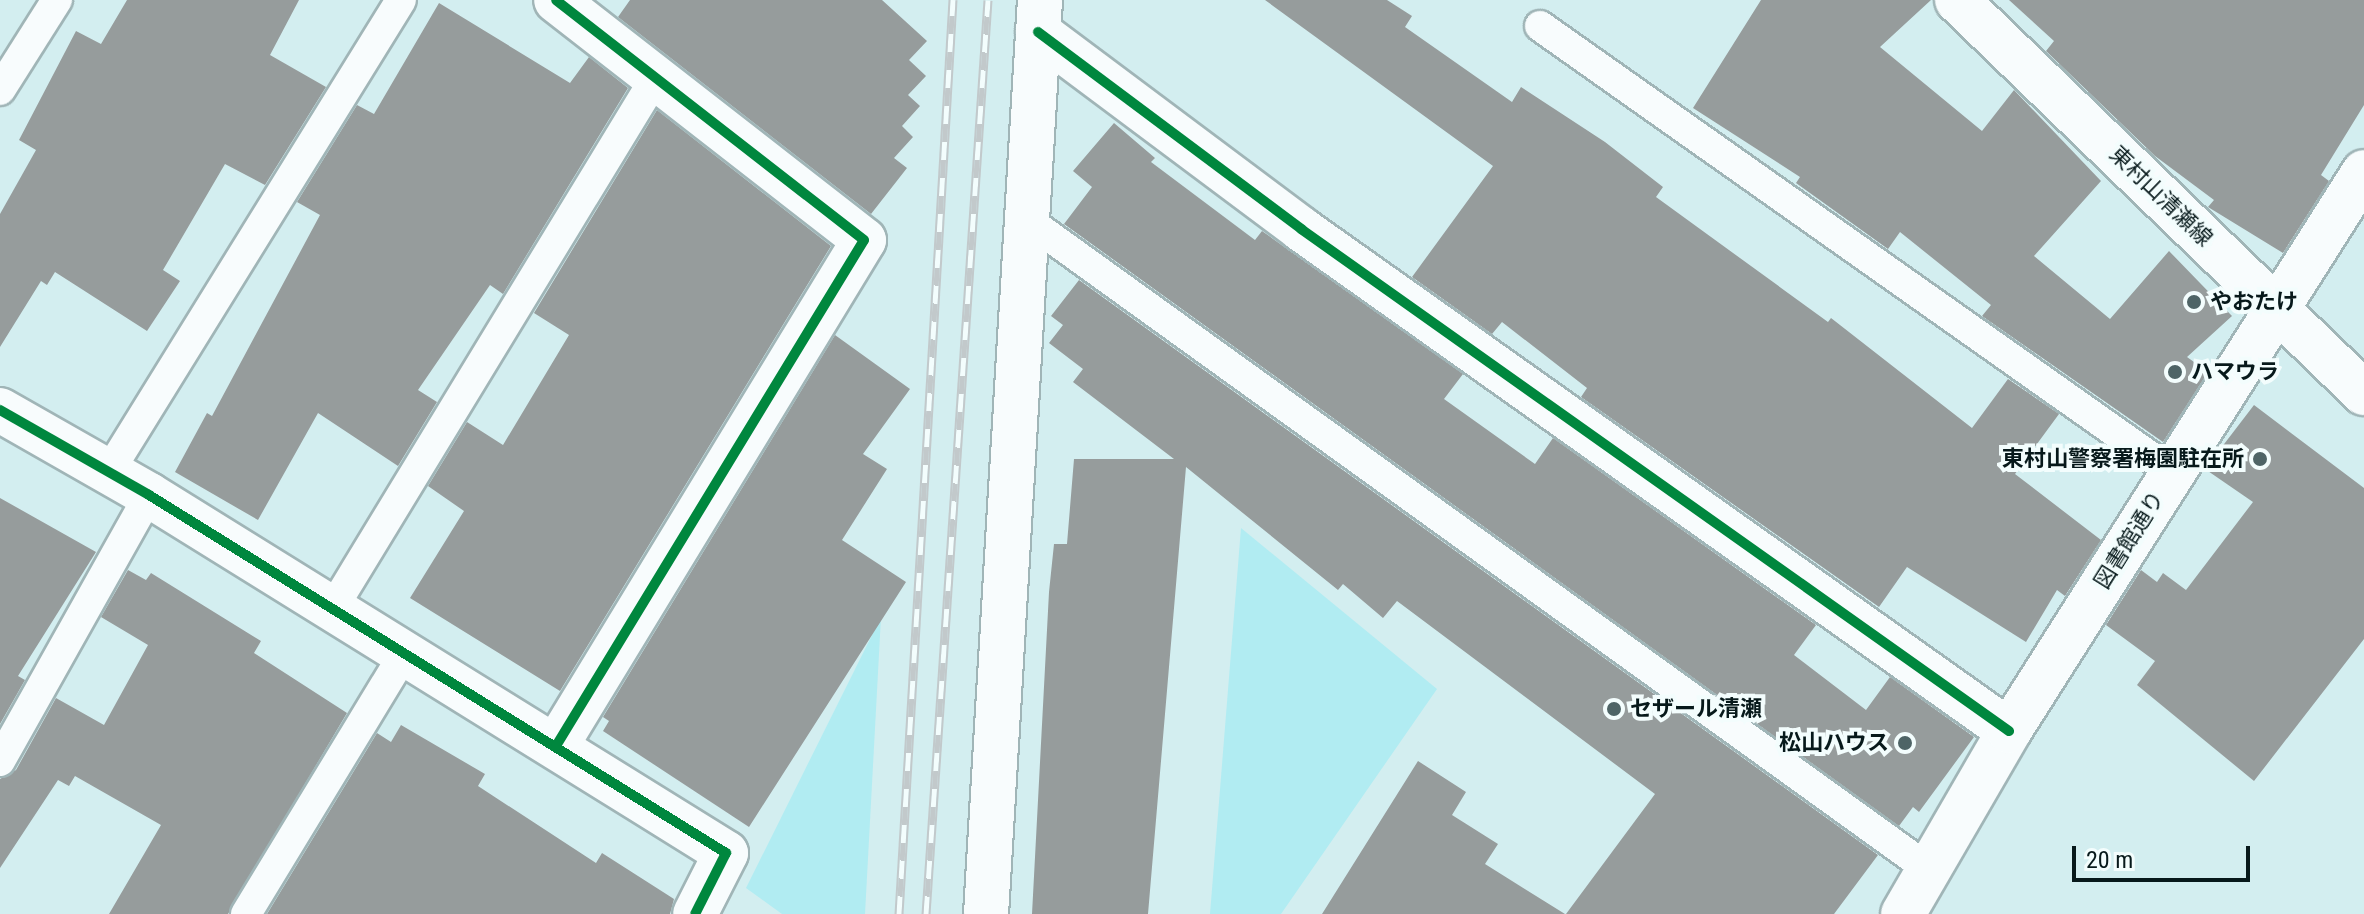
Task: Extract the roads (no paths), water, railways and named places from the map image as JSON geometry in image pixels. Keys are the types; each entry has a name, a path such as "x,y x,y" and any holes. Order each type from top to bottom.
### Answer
{"street":[{"path":"556,0 864,240 556,746"},
{"name":"東村山清瀬線","path":"1957,0 2364,393"},
{"path":"986,914 1039,16"},
{"path":"1039,16 1301,229 2009,731"},
{"name":"図書館通り","path":"1903,914 2009,731 2172,472 2280,312 2364,172"},
{"path":"0,410 149,495 331,611 405,652 726,853 695,914"}],"lane":[{"path":"0,90 57,0"},
{"path":"108,473 401,0"},
{"path":"1540,26 2172,472"},
{"path":"331,611 656,77"},
{"path":"1027,220 1930,870"},
{"path":"0,761 149,495"},
{"path":"246,914 405,652"}],"railway":[{"path":"899,914 953,0"},
{"path":"926,914 988,0"}],"place":[{"name":"やおたけ","path":"2194,302"},
{"name":"ハマウラ","path":"2175,372"},
{"name":"東村山警察署梅園駐在所","path":"2260,459"},
{"name":"セザール清瀬","path":"1614,709"},
{"name":"松山ハウス","path":"1905,743"}]}
